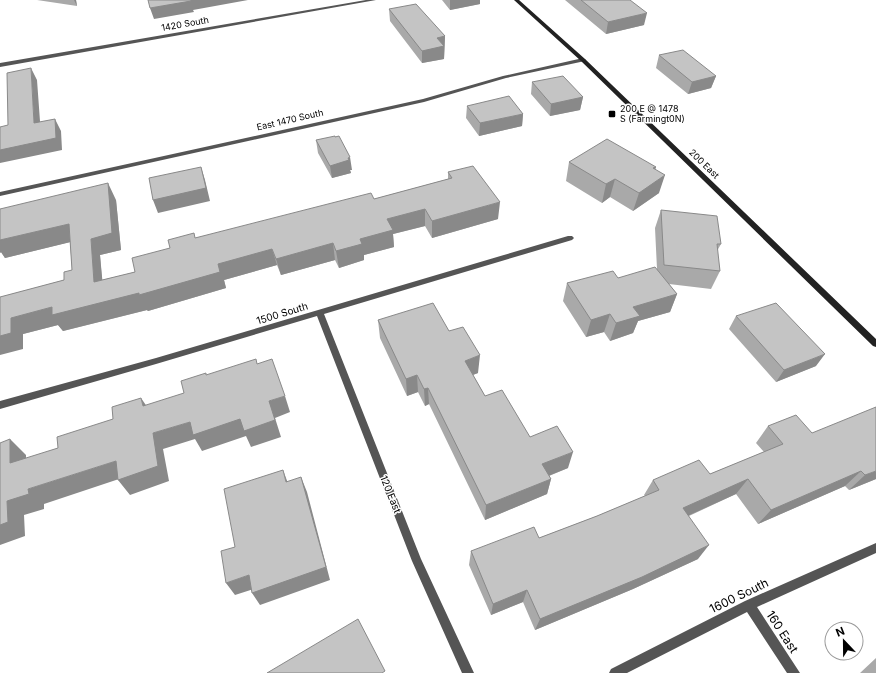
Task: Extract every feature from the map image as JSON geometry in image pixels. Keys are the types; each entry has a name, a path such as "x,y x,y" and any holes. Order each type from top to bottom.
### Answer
{"main road":[{"name":"200 East","path":"516,0 583,60 876,344"}],"street":[{"name":"1420 South","path":"0,65 355,1 374,0"},
{"name":"East 1470 South","path":"0,194 416,102 505,77 583,60"},
{"name":"1500 South","path":"0,405 570,238"},
{"name":"120 East","path":"319,312 417,561 468,673"},
{"name":"1600 South","path":"615,673 749,605 876,548"},
{"name":"160 East","path":"749,605 794,673"}],"building":[{"path":"148,0 191,0 191,1 150,8"},
{"path":"581,0 630,0 647,13 608,22"},
{"path":"416,4 445,36 437,38 444,46 422,51 389,9"},
{"path":"683,50 716,76 692,82 659,55"},
{"path":"31,68 34,123 55,119 56,138 0,150 0,127 8,125 7,73"},
{"path":"563,76 583,97 551,104 532,82"},
{"path":"509,96 523,114 480,123 467,106"},
{"path":"339,136 350,157 348,158 349,160 330,166 316,140"},
{"path":"607,139 656,167 653,168 665,175 639,193 615,179 606,184 569,162"},
{"path":"473,166 500,202 432,221 425,209 387,219 393,230 360,239 362,244 336,251 333,243 276,259 272,249 218,264 220,272 139,295 139,293 52,315 52,307 11,318 11,333 0,336 0,297 64,280 64,272 72,270 69,224 0,240 0,209 108,183 112,233 91,239 94,282 135,272 132,258 170,248 168,240 194,233 195,238 371,193 374,199 452,178 448,172"},
{"path":"201,167 206,188 153,200 149,178"},
{"path":"661,210 717,216 721,244 717,244 720,271 664,265"},
{"path":"655,267 677,294 633,307 640,316 616,323 610,314 591,320 567,283 613,271 618,278"},
{"path":"433,303 449,331 463,327 480,355 465,361 485,396 502,390 530,437 557,426 573,452 542,464 551,479 486,505 428,388 424,389 417,375 406,379 378,320"},
{"path":"776,303 825,354 784,370 736,316"},
{"path":"256,359 257,364 272,359 285,396 269,401 275,420 244,431 240,419 193,435 190,422 153,433 158,466 118,480 116,461 28,489 29,494 7,501 8,522 0,525 0,443 10,439 10,463 58,448 57,437 113,419 112,407 141,398 143,406 184,393 181,381 206,373 206,375"},
{"path":"876,407 876,471 865,475 861,471 771,510 748,479 683,508 709,545 642,577 540,619 527,590 493,604 471,551 534,527 539,538 597,516 659,490 653,480 699,460 710,474 783,444 768,426 796,415 812,433"},
{"path":"283,470 286,482 301,477 326,567 252,593 249,575 226,583 221,551 235,547 224,489"},
{"path":"358,619 385,671 382,673 267,673"}],"place":[{"name":"200 E @ 1478 S (Farmingt0N)","path":"612,114"}]}
